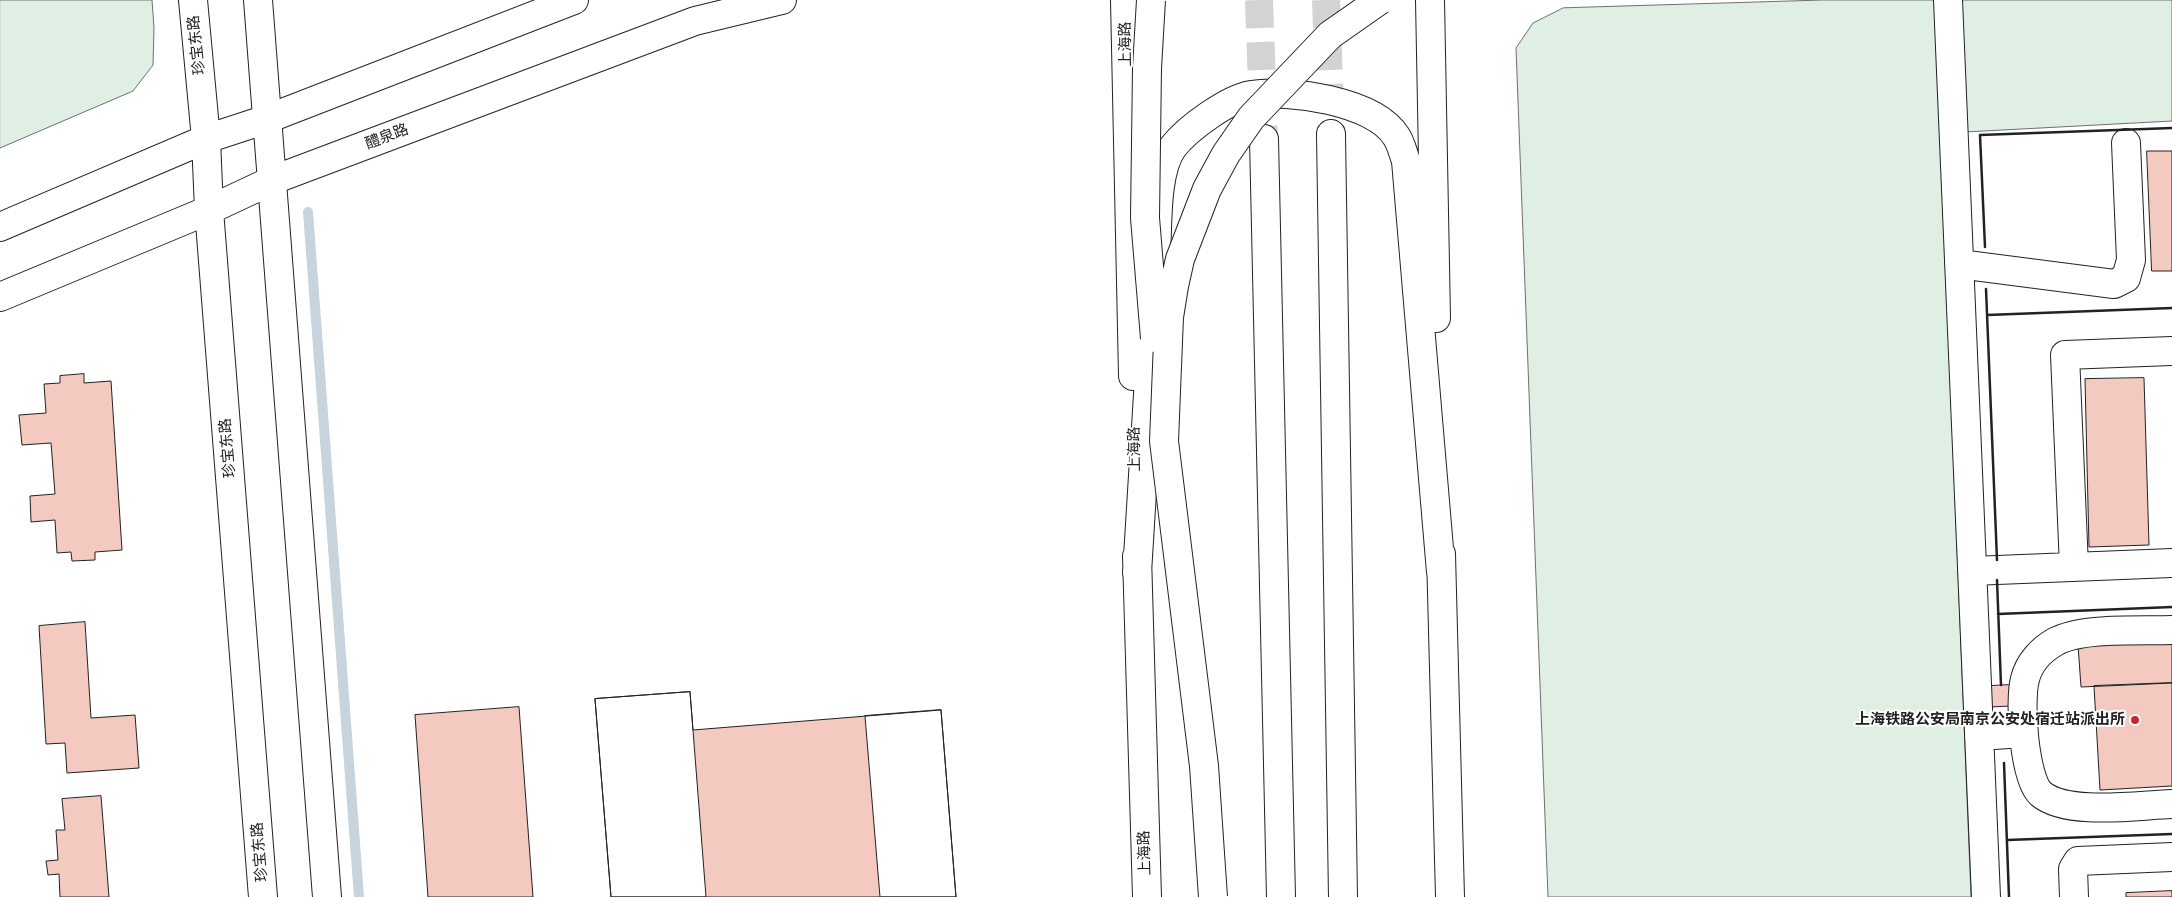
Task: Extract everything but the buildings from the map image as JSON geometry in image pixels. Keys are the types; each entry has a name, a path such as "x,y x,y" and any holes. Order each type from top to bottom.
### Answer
{"main road":[{"name":"珍宝东路","path":"193,0 206,139 209,210 263,897"},
{"path":"258,0 327,897"},
{"path":"0,227 206,139 268,119 574,0"},
{"name":"醴泉路","path":"0,297 209,210 273,180 695,21 782,0"},
{"name":"上海路","path":"1125,0 1137,573 1147,897"},
{"path":"1151,0 1147,68 1145,218 1164,441 1204,766 1213,897"},
{"path":"1164,441 1169,317 1174,286 1180,259 1206,189 1226,154 1251,118 1277,89 1330,35 1380,0"},
{"path":"1430,0 1441,572 1450,897"},
{"path":"1948,0 1986,897"},
{"path":"1137,573 1161,178 1172,148 1194,126 1217,110 1250,95 1299,94 1333,100 1359,110 1384,123 1396,136 1406,161 1441,572"},
{"path":"1331,134 1343,897"},
{"path":"1264,139 1281,897"},
{"path":"1959,264 2114,284 2126,278 2130,260 2126,143"},
{"path":"2074,567 2065,355 2172,351"},
{"path":"1972,571 2172,563"},
{"path":"2172,630 2085,633 2057,641 2046,648 2031,665 2024,680 2023,733 2031,781 2041,794 2063,803 2097,807 2172,804"},
{"path":"1979,736 2023,733"},
{"path":"2074,897 2073,869 2078,861 2172,857"}],"green space":[{"path":"0,0 152,0 154,28 153,65 133,91 0,148"},
{"path":"1823,0 1935,0 1971,897 1548,897 1516,48 1533,23 1563,8"},
{"path":"1960,0 2172,0 2172,121 1965,132"}],"waterway":[{"path":"308,212 359,897"}],"tunnel":[{"path":"1259,0 1264,139"},
{"path":"1326,0 1331,134"}],"wall":[{"path":"1985,247 1980,135 2172,128"},
{"path":"1986,289 1997,560"},
{"path":"1987,315 2172,308"},
{"path":"1997,580 2001,685"},
{"path":"1998,614 2172,607"},
{"path":"2004,763 2009,897"},
{"path":"2007,840 2172,834"}],"place":[{"name":"上海铁路公安局南京公安处宿迁站派出所","path":"2135,720"}]}
